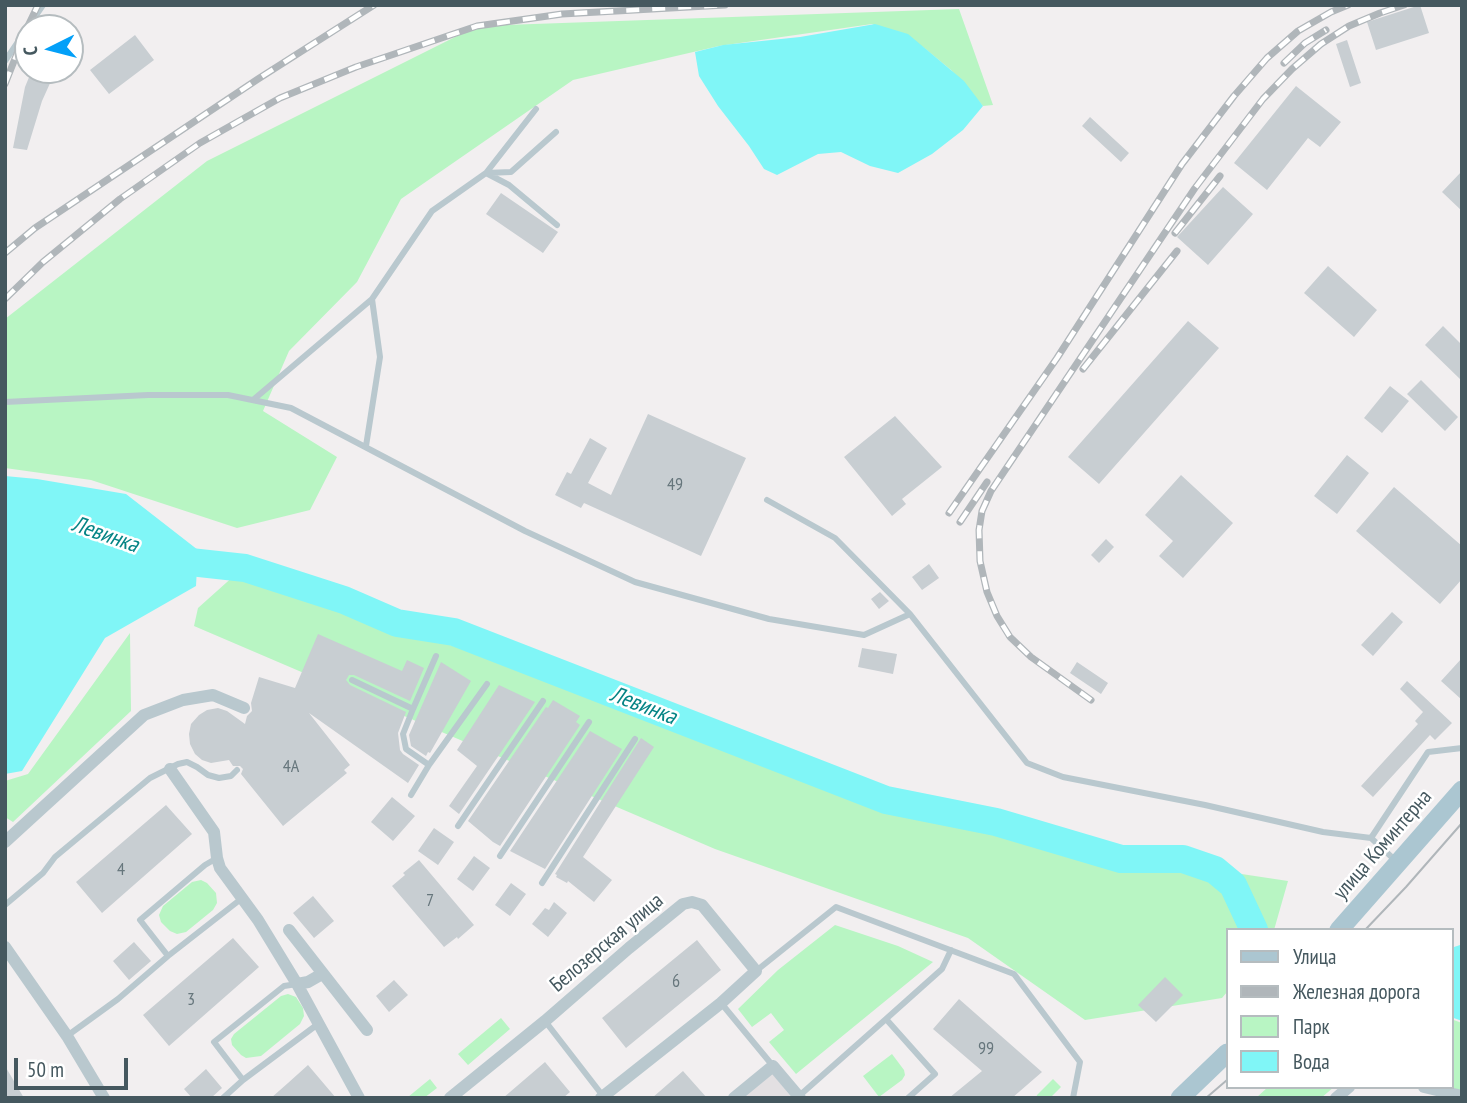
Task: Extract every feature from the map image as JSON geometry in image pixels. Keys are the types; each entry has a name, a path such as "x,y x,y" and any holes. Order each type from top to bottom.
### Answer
{"main road":[{"name":"улица Коминтерна","path":"1341,928 1462,790"},
{"path":"1180,1098 1226,1054"}],"street":[{"path":"5,842 144,715 183,700 213,695 244,708"},
{"path":"170,769 214,832 220,868 258,920 297,984 359,1098"},
{"name":"Белозерская улица","path":"450,1098 683,904 692,902 702,905 756,971"},
{"path":"289,930 367,1030"},
{"path":"8,955 67,1036 104,1098"},
{"path":"602,1097 721,1003 756,971"},
{"path":"297,984 309,982 322,974"},
{"path":"734,1098 773,1066 799,1097"},
{"path":"1432,1089 1462,1096"}],"lane":[{"path":"5,61 43,5"},
{"path":"253,400 372,299 432,211 486,173 536,109"},
{"path":"486,173 512,172 556,132"},
{"path":"486,173 509,185 557,225"},
{"path":"366,446 380,357 372,299"},
{"path":"5,402 148,395 228,395 291,408 525,531 635,582 769,619 864,635 910,614"},
{"path":"767,500 835,538 910,614 1027,763 1063,777 1323,832 1371,838 1398,862"},
{"path":"429,765 406,749 403,734 436,656"},
{"path":"352,680 413,709"},
{"path":"411,795 487,684"},
{"path":"458,827 543,701"},
{"path":"500,856 589,722"},
{"path":"542,883 635,739"},
{"path":"1371,838 1428,752 1462,748"},
{"path":"5,905 43,873 55,857 150,778 187,762 208,775 219,778 230,776 237,771"},
{"path":"168,956 140,920 205,865 217,859"},
{"path":"67,1036 118,999 241,899"},
{"path":"756,971 836,907 1014,974 1080,1062 1073,1098"},
{"path":"799,1097 942,969 951,950"},
{"path":"243,1080 214,1042 284,986 297,984"},
{"path":"721,1003 773,1066"},
{"path":"886,1019 935,1074 908,1098"},
{"path":"545,1021 602,1097"},
{"path":"223,1098 318,1024"}],"shaded area":[{"path":"772,1073 792,1098 742,1098"}],"green space":[{"path":"959,9 993,105 983,106 951,70 923,47 872,24 719,46 573,80 401,199 357,282 289,351 263,411 337,457 310,510 237,528 91,480 5,468 5,319 207,161 477,26"},
{"path":"236,574 963,815 1215,870 1288,881 1275,928 1226,928 1226,993 1222,998 1085,1020 968,938 715,849 194,626 198,608"},
{"path":"130,633 131,711 13,822 5,817 5,781 28,774"},
{"path":"201,880 216,893 217,903 213,910 186,932 177,934 170,931 161,922 159,915 163,906 192,882"},
{"path":"835,925 898,946 933,962 796,1074 769,1042 784,1030 771,1013 752,1027 738,1009 778,970"},
{"path":"288,994 296,997 303,1008 304,1016 300,1024 261,1056 246,1058 241,1055 232,1045 234,1034 281,996"},
{"path":"501,1018 510,1029 468,1065 458,1054"},
{"path":"1453,1020 1462,1023 1462,1092 1453,1088"},
{"path":"892,1054 905,1075 879,1097 863,1076"},
{"path":"430,1079 437,1088 424,1098 408,1097"},
{"path":"1053,1079 1061,1087 1050,1098 1036,1098 1037,1095"},
{"path":"1266,1089 1332,1089 1321,1098 1256,1098"}],"water":[{"path":"875,24 908,34 964,81 983,106 963,130 932,154 898,173 870,166 841,152 818,154 777,175 764,169 699,76 695,52 723,45 800,37"},
{"path":"5,476 126,494 198,550 196,586 105,638 22,771 5,774"},
{"path":"1460,945 1462,950 1462,1021 1453,1018 1453,947"}],"building":[{"path":"1420,5 1429,33 1376,50 1367,22"},
{"path":"135,35 154,60 109,94 90,70"},
{"path":"1347,40 1361,83 1350,87 1336,44"},
{"path":"26,84 50,84 27,150 13,148"},
{"path":"1296,86 1341,122 1320,147 1308,138 1267,190 1234,163"},
{"path":"1090,117 1129,153 1121,162 1082,126"},
{"path":"1462,171 1462,211 1442,192"},
{"path":"1223,187 1253,214 1208,265 1177,237"},
{"path":"501,193 558,232 543,253 486,214"},
{"path":"1328,266 1377,310 1354,337 1304,293"},
{"path":"1188,321 1219,348 1099,484 1068,457"},
{"path":"1443,326 1462,345 1462,381 1425,345"},
{"path":"1421,380 1458,417 1445,431 1407,394"},
{"path":"1390,386 1409,401 1382,433 1364,418"},
{"path":"648,414 746,458 701,556 584,503 581,508 555,495 567,472 571,474 590,438 607,448 588,483 611,495"},
{"path":"895,416 942,467 902,499 906,504 892,516 844,457"},
{"path":"1347,455 1369,473 1337,514 1314,496"},
{"path":"1181,475 1233,523 1183,578 1159,556 1173,541 1145,515"},
{"path":"1394,487 1462,546 1462,579 1440,604 1356,531"},
{"path":"1106,539 1114,547 1099,563 1091,555"},
{"path":"929,564 939,578 922,590 912,577"},
{"path":"880,592 889,601 879,609 871,599"},
{"path":"1392,612 1403,622 1373,656 1361,645"},
{"path":"318,634 402,671 407,660 424,668 410,701 354,675 349,675 346,680 350,685 406,712 398,733 400,750 419,765 408,783 309,713 350,765 344,770 347,773 283,826 241,774 243,769 240,766 233,766 229,760 211,763 202,760 190,744 189,734 191,724 199,715 218,708 245,724 252,711 251,703 259,677 295,688"},
{"path":"862,648 897,654 893,674 858,667"},
{"path":"1462,658 1462,700 1441,681"},
{"path":"441,662 471,681 426,756 411,746 409,735"},
{"path":"1077,662 1108,683 1101,694 1070,673"},
{"path":"1407,681 1452,723 1435,740 1430,735 1373,797 1361,786 1418,724 1415,721 1423,712 1400,689"},
{"path":"499,685 535,702 459,814 449,806 477,766 457,750"},
{"path":"553,700 580,716 576,722 580,725 500,846 468,821"},
{"path":"590,731 622,749 545,869 510,851"},
{"path":"641,738 654,747 583,857 612,880 594,902 555,874"},
{"path":"392,797 415,816 393,841 371,822"},
{"path":"166,805 192,834 102,913 76,882"},
{"path":"434,828 454,842 438,865 418,851"},
{"path":"474,856 490,868 473,891 457,879"},
{"path":"419,860 474,925 444,947 392,886"},
{"path":"511,883 526,894 510,916 495,905"},
{"path":"313,896 334,921 314,938 293,913"},
{"path":"554,902 567,913 548,937 532,924 545,908 549,910"},
{"path":"233,938 259,967 169,1046 143,1015"},
{"path":"697,940 721,970 626,1048 602,1018"},
{"path":"134,942 151,961 129,980 113,961"},
{"path":"1165,977 1183,995 1156,1022 1138,1005"},
{"path":"394,980 408,995 389,1012 376,996"},
{"path":"959,999 1042,1072 1012,1098 949,1098 982,1071 933,1029"},
{"path":"545,1062 570,1092 563,1098 503,1098"},
{"path":"308,1065 336,1098 271,1098 288,1083"},
{"path":"5,1066 24,1098 5,1098"},
{"path":"206,1069 222,1088 211,1098 192,1098 184,1089"},
{"path":"683,1071 707,1098 652,1098"}],"waterway":[{"name":"Левинка","path":"161,554 181,561 245,568 344,600 397,623 454,632 886,800 996,822 1121,859 1183,859 1215,870 1233,885 1253,928"}],"tram line":[{"path":"1367,928 1462,823"},
{"path":"1206,1098 1226,1081"}],"railway":[{"path":"5,84 38,5"},
{"path":"5,253 35,228 374,5"},
{"path":"5,299 43,262 120,199 200,143 280,98 356,67 477,26 562,14 725,5"},
{"path":"949,513 1057,358 1182,164 1234,96 1267,58 1298,31 1348,5"},
{"path":"1091,700 1031,657 1010,637 997,616 987,592 980,561 979,530 982,511 991,491 1195,188 1263,99 1321,44 1349,26 1404,5"},
{"path":"1284,63 1305,43 1326,30"},
{"path":"1175,233 1220,176"},
{"path":"1083,369 1177,251"},
{"path":"960,522 987,482"}]}
